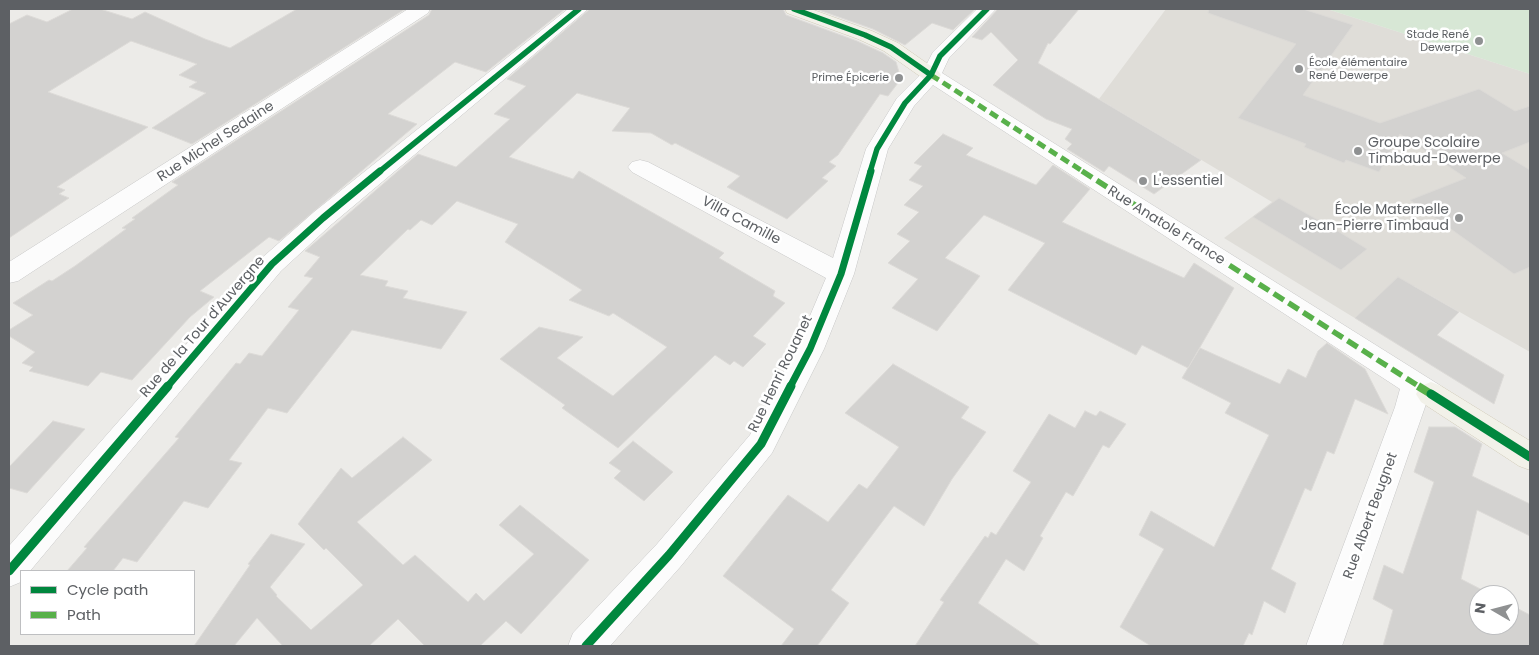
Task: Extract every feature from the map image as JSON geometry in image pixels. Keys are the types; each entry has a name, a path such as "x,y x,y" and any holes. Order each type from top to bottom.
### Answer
{"main road":[{"name":"Rue Anatole France","path":"794,9 865,35 891,47 931,74"},
{"name":"Rue Anatole France","path":"1423,389 1530,457"}],"street":[{"name":"Rue Michel Sedaine","path":"9,274 250,121 421,9"},
{"name":"Rue de la Tour d'Auvergne","path":"9,571 272,264 323,218 579,9"},
{"name":"Rue Henri Rouanet","path":"586,646 670,555 761,444 810,349 841,274 876,149 905,103 931,74 940,56 987,9"},
{"name":"Rue Anatole France","path":"931,74 1423,389"},
{"name":"Villa Camille","path":"640,167 841,274"},
{"name":"Rue Albert Beugnet","path":"1324,646 1410,407 1423,389"}],"shaded area":[{"name":"Groupe Scolaire Timbaud-Dewerpe","path":"1166,9 1327,9 1530,74 1530,352 1414,286 1371,328 1224,238 1272,202 1099,99"}],"green space":[{"name":"Stade René Dewerpe","path":"1327,9 1530,9 1530,74"}],"building":[{"path":"73,9 100,9 132,19 145,12 230,48 297,9 405,9 192,144 152,128 206,93 189,87 197,82 179,75 197,64 131,41 48,92 148,127 57,187 65,190 59,194 69,198 9,238 9,24 27,15 47,22"},
{"path":"432,9 565,9 486,72 455,62 388,114 417,124 279,241 269,237 200,291 214,297 190,317 132,380 101,372 88,386 29,371 33,367 22,363 35,352 9,336 9,330 33,315 13,303 75,266 126,229 122,228 135,219 132,218 178,185 172,182 429,15"},
{"path":"590,9 783,9 786,15 857,41 883,53 896,62 901,79 888,96 880,94 838,155 829,162 836,166 822,178 828,181 787,219 727,187 740,176 675,143 672,145 651,133 612,131 630,108 577,93 509,157 573,179 579,171 724,253 719,258 775,291 773,296 785,303 753,336 766,344 743,367 734,361 730,365 715,355 618,448 562,408 565,405 500,359 539,327 583,337 557,358 613,396 667,347 613,313 609,316 569,300 582,290 505,242 518,224 457,201 432,225 421,220 410,230 408,229 360,275 388,281 385,286 408,291 403,298 467,312 441,349 352,330 287,413 268,408 229,460 242,463 208,508 184,501 137,562 123,558 114,570 68,570 87,548 84,547 179,438 175,437 236,363 240,364 249,353 262,356 299,310 288,307 313,278 304,276 320,257 305,251 418,154 456,167 510,119 494,114 526,86 507,79"},
{"path":"816,9 975,9 953,30 932,23 905,45 873,29"},
{"path":"998,9 1079,9 1050,44 1048,43 1038,63 1201,160 1154,194 1109,166 1104,172 1067,149 1072,144 1065,139 1072,129 1046,119 993,85 1018,60 991,32 982,40 972,37"},
{"path":"1209,9 1303,9 1353,25 1303,95 1380,123 1479,89 1515,111 1530,106 1530,142 1502,153 1530,170 1530,267 1514,274 1410,200 1466,178 1400,134 1379,172 1346,160 1344,163 1304,147 1306,144 1238,118 1296,44 1208,13"},
{"path":"943,134 973,148 966,155 1036,185 1053,165 1090,189 1062,222 1184,278 1194,263 1234,288 1188,368 1142,345 1136,355 1008,290 1045,243 984,215 945,258 980,276 937,331 892,308 918,279 888,263 910,241 897,234 919,212 904,205 923,186 909,180 922,166 914,163"},
{"path":"1279,198 1367,249 1341,270 1253,217"},
{"path":"1398,277 1459,312 1437,335 1504,375 1494,404 1355,318"},
{"path":"1327,343 1365,369 1388,414 1355,399 1334,454 1327,451 1311,491 1305,488 1271,569 1296,583 1285,613 1264,601 1252,635 1249,633 1243,646 1151,646 1120,627 1164,549 1139,535 1151,511 1214,547 1269,435 1225,413 1231,403 1182,378 1200,348 1280,384 1288,369 1306,378 1318,351"},
{"path":"893,364 969,407 961,418 986,432 952,479 924,526 894,506 831,590 849,603 817,646 781,646 794,629 723,576 788,495 828,522 859,484 867,489 899,447 845,413"},
{"path":"1085,411 1096,416 1100,411 1126,424 1109,448 1103,445 1073,496 1066,492 1040,536 1043,538 1024,571 1006,559 978,603 1041,646 915,646 944,602 940,600 985,536 988,538 991,532 996,535 1031,482 1013,471 1049,414 1075,428"},
{"path":"53,421 85,429 27,493 9,488 9,467"},
{"path":"1429,427 1455,427 1482,444 1472,476 1530,504 1530,536 1477,510 1461,579 1473,585 1469,585 1469,635 1519,635 1519,609 1530,615 1530,646 1383,646 1393,610 1373,599 1384,565 1403,574 1434,482 1414,472"},
{"path":"403,437 432,460 357,522 403,565 415,555 468,602 476,593 484,601 534,554 499,525 520,505 589,560 521,634 506,621 480,646 425,646 398,619 369,646 283,646 257,618 234,646 194,646 250,565 248,564 271,534 305,544 270,587 276,596 311,630 363,585 326,548 324,550 298,524 341,468 352,478"},
{"path":"633,441 673,472 644,501 614,478 621,471 609,463"}],"marked path":[{"path":"931,75 1431,394"}],"cycle path":[{"path":"9,571 272,264 323,218 579,9"},
{"path":"794,9 865,35 891,47 931,75"},
{"path":"586,646 669,555 761,444 810,349 841,274 877,149 905,103 931,75 940,56 987,9"},
{"path":"1431,394 1530,457"}],"place":[{"name":"Stade René Dewerpe","path":"1479,41"},
{"name":"École élémentaire René Dewerpe","path":"1299,69"},
{"name":"Prime Épicerie","path":"899,78"},
{"name":"Groupe Scolaire Timbaud-Dewerpe","path":"1358,151"},
{"name":"L'essentiel","path":"1143,181"},
{"name":"École Maternelle Jean-Pierre Timbaud","path":"1459,218"}]}
